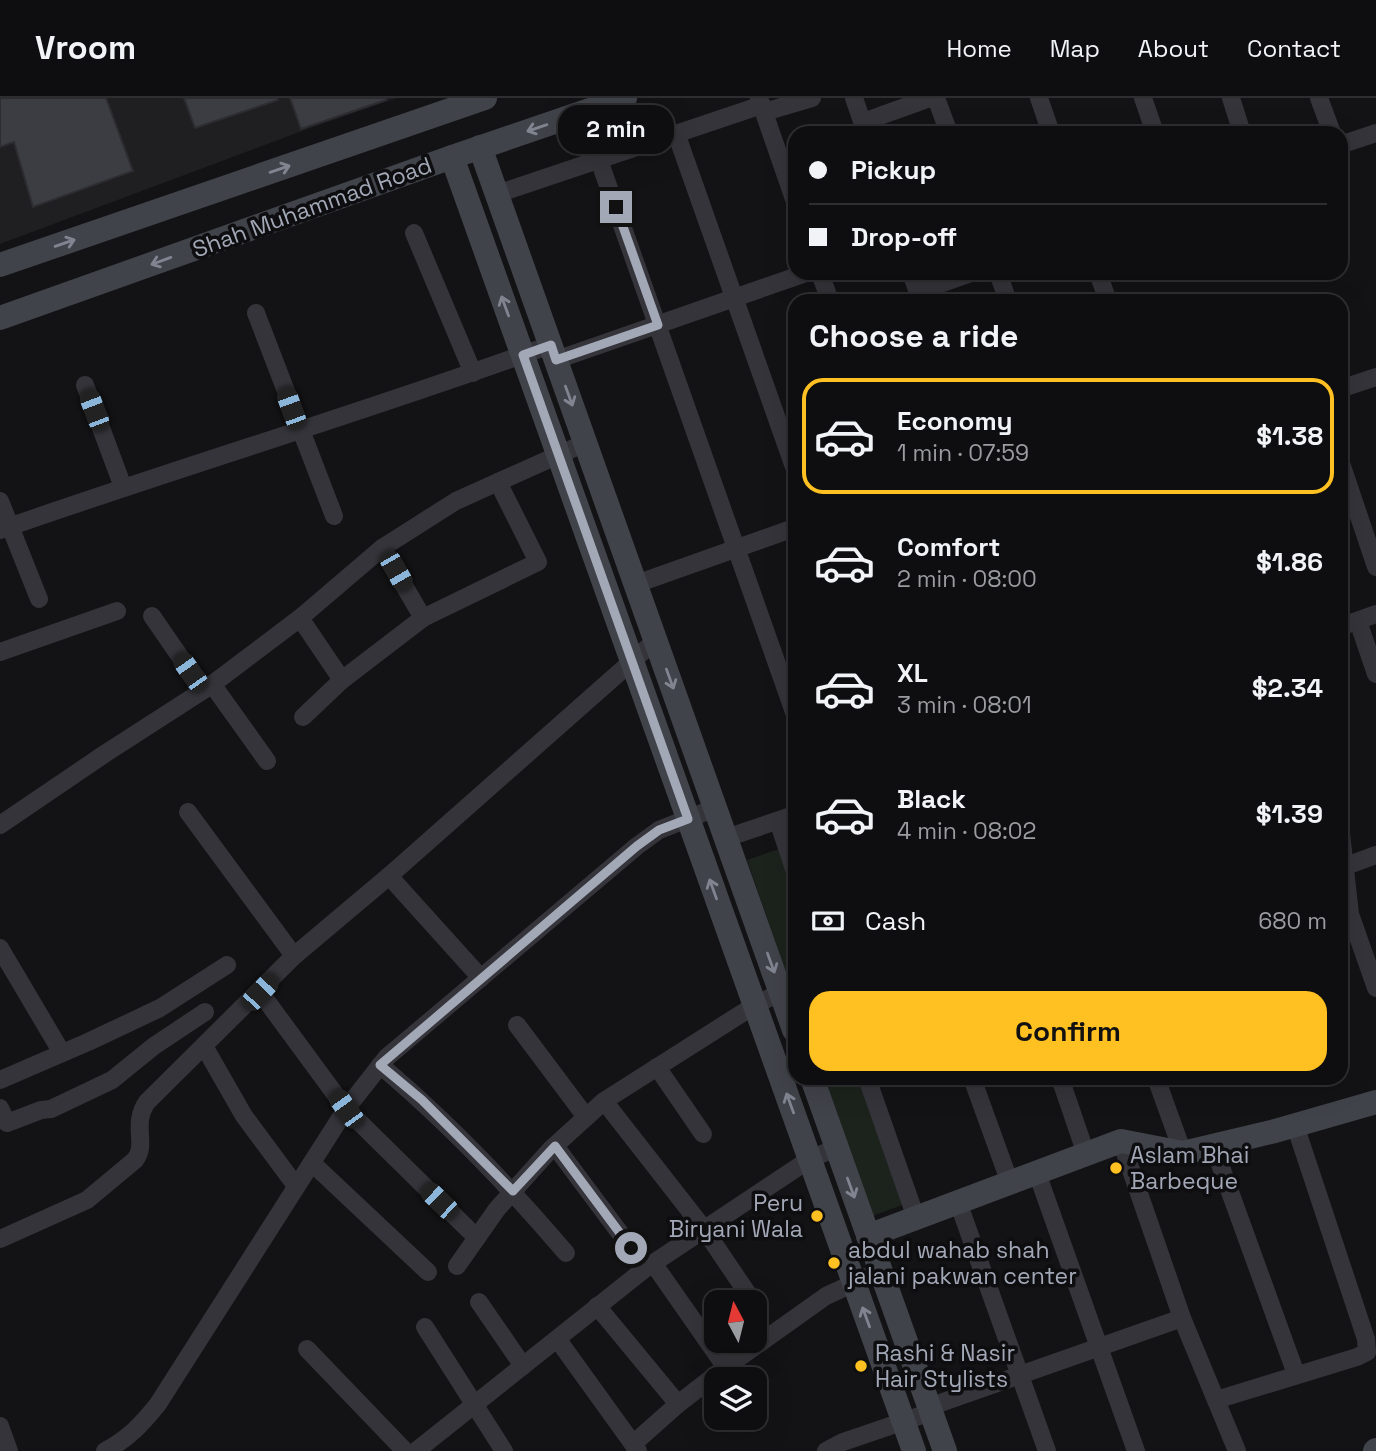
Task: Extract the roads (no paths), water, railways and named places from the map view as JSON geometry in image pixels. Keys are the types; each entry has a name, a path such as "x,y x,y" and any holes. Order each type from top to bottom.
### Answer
{"street":[{"name":"Shah Muhammad Road","path":"0,265 485,98"},
{"name":"Shah Muhammad Road","path":"0,318 625,98"},
{"path":"496,194 762,105 811,98"},
{"path":"854,98 864,126"},
{"path":"866,126 930,98"},
{"path":"936,98 946,126"},
{"path":"1039,98 1049,126"},
{"path":"1143,98 1153,126"},
{"path":"1231,98 1240,126"},
{"path":"1319,98 1329,126"},
{"path":"762,105 788,181"},
{"path":"676,133 788,450"},
{"path":"1348,142 1376,133"},
{"path":"480,147 788,1009"},
{"path":"452,157 914,1451"},
{"path":"599,160 788,695"},
{"path":"414,233 473,373"},
{"path":"5,528 523,355 553,353 658,325 733,298 798,280"},
{"path":"924,294 955,280"},
{"path":"256,313 334,516"},
{"path":"1348,386 1376,377"},
{"path":"85,385 123,487"},
{"path":"0,825 207,687 300,618 382,548 456,501 585,443"},
{"path":"303,717 342,680 423,618 538,562 498,482"},
{"path":"1348,484 1376,567"},
{"path":"0,501 5,528 39,599"},
{"path":"636,584 788,530"},
{"path":"382,548 423,618"},
{"path":"0,652 117,611"},
{"path":"1376,614 1349,624 1376,674"},
{"path":"152,616 267,761"},
{"path":"300,618 342,680"},
{"path":"0,1239 87,1200 135,1160 140,1154 140,1112 147,1102 294,956 389,876 656,640"},
{"path":"105,1451 120,1443 141,1425 158,1404 346,1109 380,1065 637,846 659,830 715,808"},
{"path":"188,812 294,956"},
{"path":"726,838 786,818"},
{"path":"1348,865 1376,855"},
{"path":"389,876 481,978"},
{"path":"1348,890 1350,914 1376,988"},
{"path":"0,948 62,1053"},
{"path":"0,1080 160,1008 227,965"},
{"path":"260,992 346,1109 477,1238"},
{"path":"457,1266 513,1191 555,1146 604,1101 755,1005 781,992"},
{"path":"0,1108 7,1123 51,1109 112,1080 154,1046 205,1012"},
{"path":"517,1025 586,1117"},
{"path":"204,1046 244,1116 296,1186"},
{"path":"380,1065 422,1100 513,1191 566,1253"},
{"path":"657,1067 703,1134"},
{"path":"814,1085 945,1451"},
{"path":"869,1085 916,1218"},
{"path":"975,1085 1010,1183"},
{"path":"1062,1085 1086,1154"},
{"path":"1159,1085 1183,1153"},
{"path":"604,1101 704,1229 745,1290"},
{"path":"868,1236 1121,1141 1183,1153 1376,1102"},
{"path":"1216,1400 1367,1352 1366,1339 1295,1125"},
{"path":"1121,1141 1182,1318 1237,1451"},
{"path":"555,1146 726,1367"},
{"path":"1213,1146 1296,1374"},
{"path":"416,1451 650,1266 810,1158 836,1148"},
{"path":"312,1163 428,1272"},
{"path":"1037,1173 1136,1451"},
{"path":"958,1202 1047,1451"},
{"path":"737,1367 826,1296 880,1271"},
{"path":"479,1302 523,1366"},
{"path":"597,1306 678,1404"},
{"path":"826,1451 843,1442 904,1422 1020,1375 1182,1318"},
{"path":"425,1326 504,1451"},
{"path":"558,1340 635,1447 678,1404 704,1388"},
{"path":"307,1349 405,1451"},
{"path":"0,1426 9,1451"}],"place":[{"name":"Aslam Bhai Barbeque","path":"1116,1168"},
{"name":"Peru Biryani Wala","path":"817,1216"},
{"name":"abdul wahab shah jalani pakwan center","path":"834,1263"},
{"name":"Rashi & Nasir Hair Stylists","path":"861,1366"}]}
